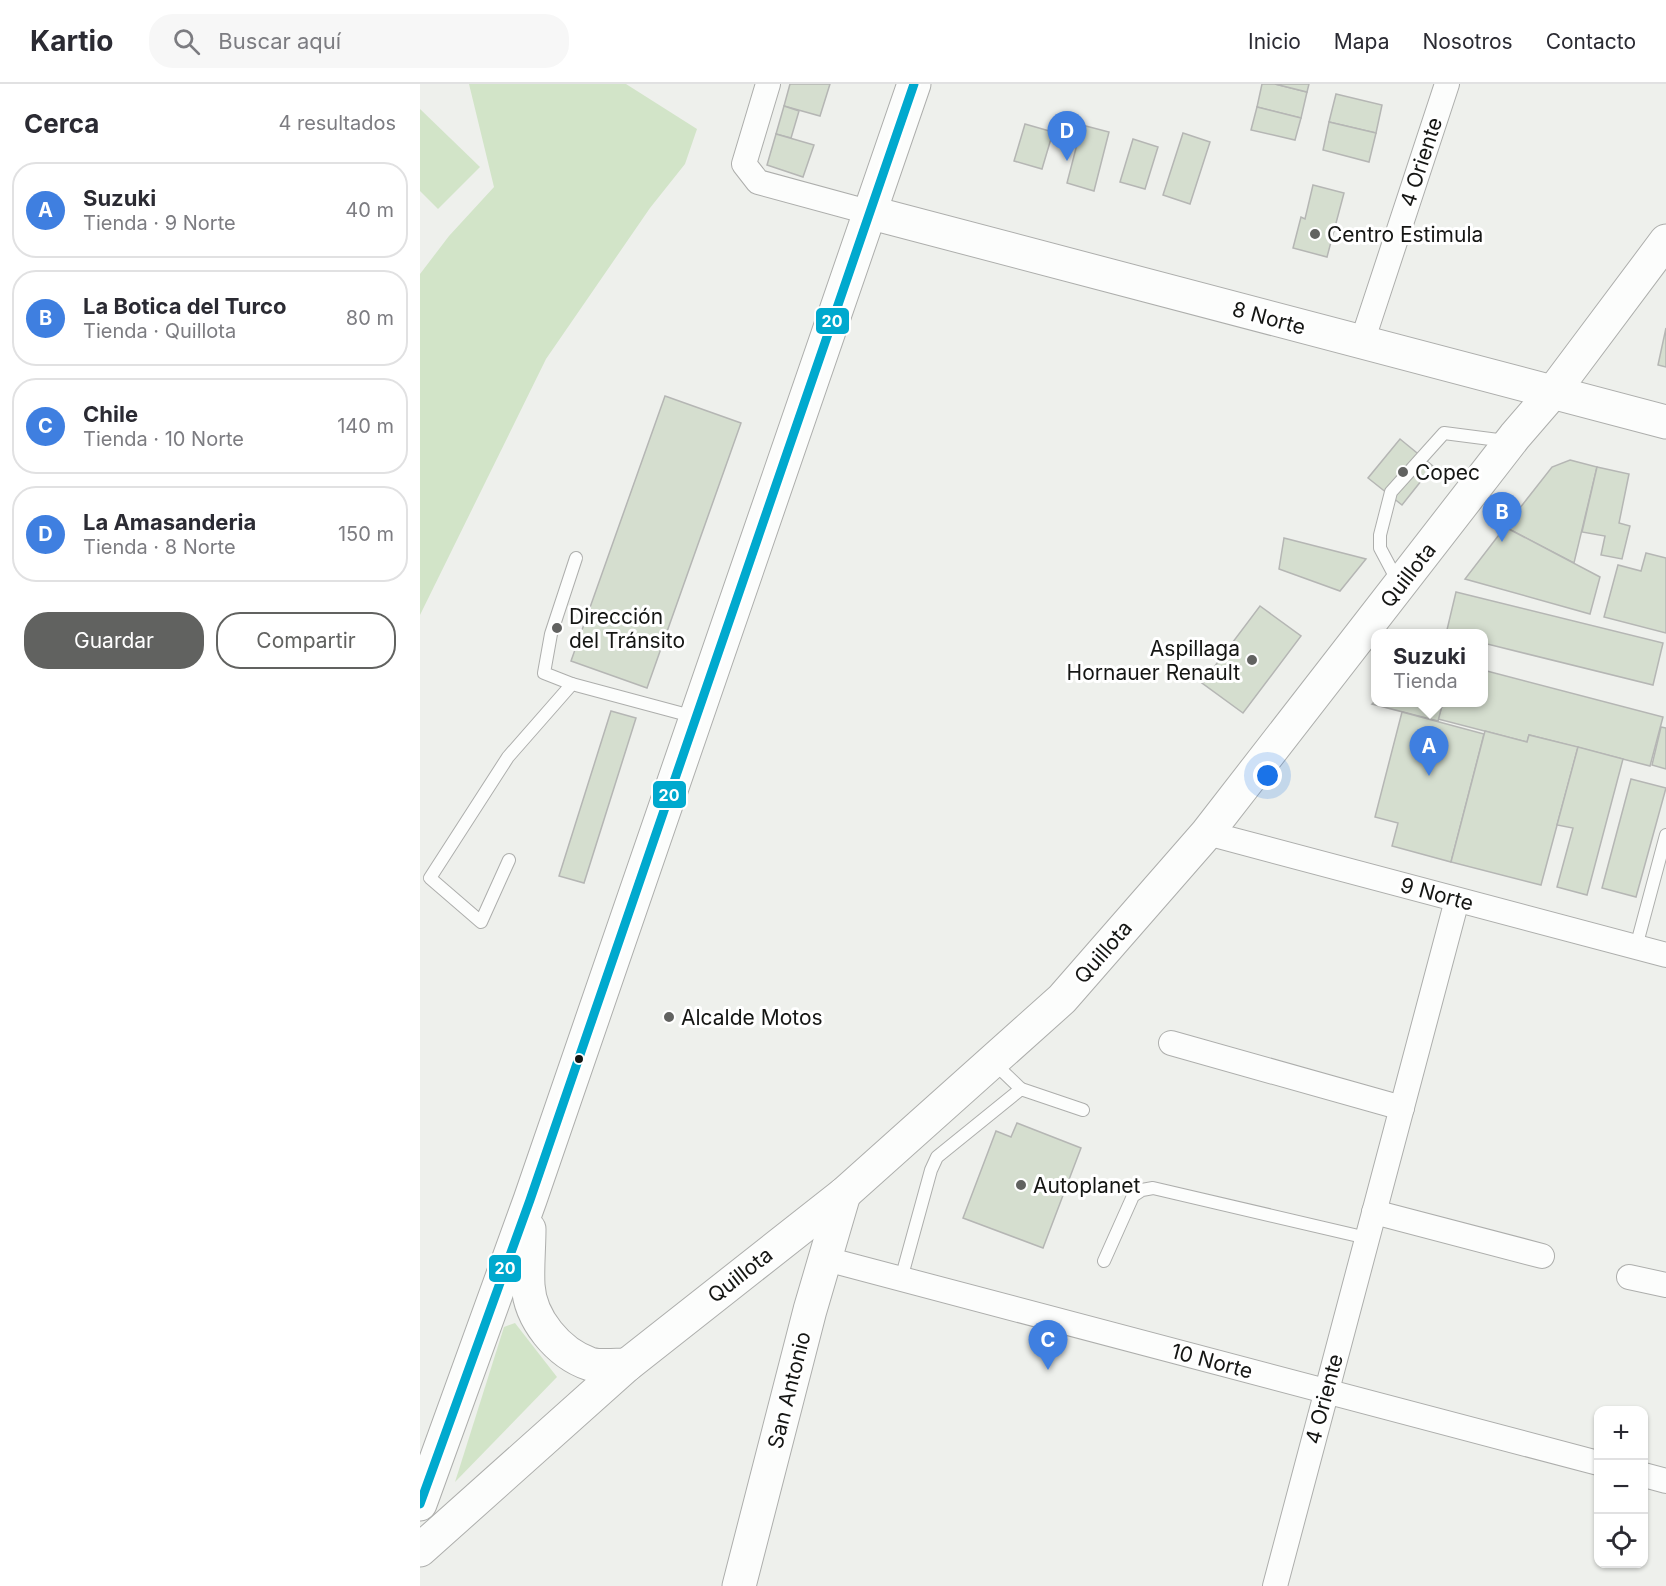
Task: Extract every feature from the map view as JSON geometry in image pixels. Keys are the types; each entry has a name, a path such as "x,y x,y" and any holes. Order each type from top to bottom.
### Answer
{"main road":[{"path":"420,1504 530,1200 872,213 914,84"},
{"name":"8 Norte","path":"872,213 1666,422"},
{"name":"Quillota","path":"420,1550 627,1365 844,1194 1062,999 1207,833 1511,442 1553,392 1666,241"},
{"name":"San Antonio","path":"739,1586 810,1310 844,1194"},
{"path":"530,1200 528,1287 538,1318 552,1339 567,1352 592,1365 627,1365"}],"street":[{"path":"768,84 744,164 758,182 872,213"},
{"name":"4 Oriente","path":"1362,342 1447,84"},
{"name":"9 Norte","path":"1207,833 1666,955"},
{"name":"4 Oriente","path":"1275,1586 1457,900"},
{"path":"1171,1043 1402,1108"},
{"path":"1374,1212 1542,1256"},
{"name":"10 Norte","path":"826,1259 1594,1462"},
{"path":"1629,1276 1666,1285"},
{"path":"1648,1476 1666,1481"}],"lane":[{"path":"1399,586 1380,548 1380,535 1391,492 1444,433 1511,442"},
{"path":"576,558 551,634 544,673 572,684 696,717"},
{"path":"509,860 481,922 430,878 508,757 572,684"},
{"path":"1636,947 1666,835"},
{"path":"993,1061 1021,1089 1083,1110"},
{"path":"901,1279 931,1170 937,1158 1021,1089"},
{"path":"1104,1261 1133,1196 1142,1190 1153,1188 1367,1238"}],"green space":[{"path":"469,84 626,84 697,129 685,164 650,208 546,359 420,615 420,274 449,236 494,187"},
{"path":"420,109 480,167 438,209 420,191"},
{"path":"515,1323 557,1377 455,1482 504,1327"}],"building":[{"path":"790,84 830,84 820,116 784,106"},
{"path":"1262,84 1275,84 1307,92 1301,118 1257,107"},
{"path":"1275,84 1309,84 1307,92"},
{"path":"1336,94 1382,105 1376,133 1329,122"},
{"path":"784,106 799,111 791,138 776,134"},
{"path":"1257,107 1301,118 1295,140 1251,130"},
{"path":"1329,122 1376,133 1369,162 1323,150"},
{"path":"1025,124 1053,132 1042,169 1014,161"},
{"path":"1082,125 1109,132 1094,191 1067,183"},
{"path":"1183,133 1210,142 1190,204 1163,195"},
{"path":"776,134 814,145 803,177 767,165"},
{"path":"1133,139 1158,147 1145,189 1120,182"},
{"name":"Centro Estimula","path":"1313,185 1344,193 1327,257 1293,248 1301,217 1305,219"},
{"path":"1666,328 1666,367 1658,365"},
{"path":"665,396 741,423 647,688 571,661"},
{"path":"1400,439 1433,466 1402,505 1368,478"},
{"path":"1570,460 1597,467 1574,563 1505,527 1552,467"},
{"path":"1597,467 1629,474 1619,523 1630,526 1622,559 1601,555 1605,536 1582,532"},
{"path":"1505,527 1600,577 1590,614 1465,579"},
{"path":"1284,538 1366,559 1340,591 1279,569"},
{"path":"1646,553 1666,558 1666,633 1604,617 1618,565 1641,571"},
{"path":"1456,592 1663,643 1653,685 1488,644 1488,629 1447,629"},
{"name":"Aspillaga Hornauer Renault","path":"1260,606 1301,636 1243,713 1202,683"},
{"path":"1488,671 1663,717 1650,766 1529,735 1527,742 1438,719 1442,707 1488,707"},
{"path":"1384,707 1442,707 1438,721"},
{"path":"611,711 636,718 584,883 559,876"},
{"path":"1402,712 1484,734 1451,862 1392,846 1398,823 1375,817"},
{"path":"1661,727 1666,728 1666,769 1652,765"},
{"path":"1485,731 1527,742 1529,735 1578,747 1541,885 1451,862"},
{"path":"1578,747 1623,759 1587,895 1557,887 1573,828 1557,825"},
{"path":"1631,779 1666,788 1636,897 1602,888"},
{"name":"Autoplanet","path":"1017,1123 1081,1148 1043,1248 963,1218 996,1131 1011,1137"}],"transit line":[{"name":"20","path":"420,1504 530,1200 914,84"}],"place":[{"name":"La Amasanderia","path":"1067,161"},
{"name":"Centro Estimula","path":"1315,234"},
{"name":"Copec","path":"1403,472"},
{"name":"La Botica del Turco","path":"1502,542"},
{"name":"Dirección del Tránsito","path":"557,628"},
{"name":"Aspillaga Hornauer Renault","path":"1252,660"},
{"name":"Suzuki","path":"1429,776"},
{"name":"Alcalde Motos","path":"669,1017"},
{"name":"Autoplanet","path":"1021,1185"},
{"name":"Chile","path":"1048,1370"}]}
